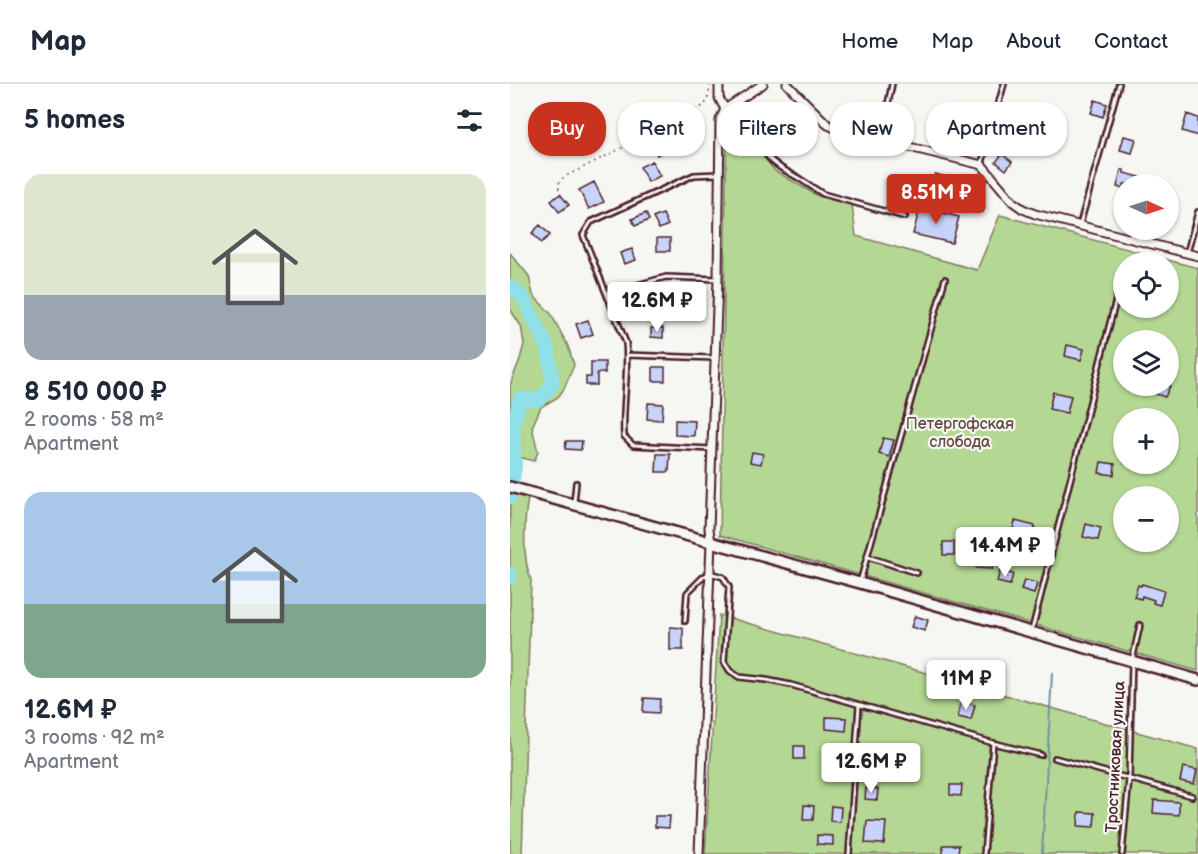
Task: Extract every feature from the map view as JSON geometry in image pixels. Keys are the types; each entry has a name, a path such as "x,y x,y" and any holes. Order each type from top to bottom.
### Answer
{"street":[{"path":"719,84 721,102"},
{"path":"737,102 763,84"},
{"path":"788,84 830,127"},
{"path":"914,148 981,165 1013,202 1035,214 1198,256"},
{"path":"699,854 711,542 719,156"},
{"path":"510,486 1198,680"}],"lane":[{"path":"888,102 892,84"},
{"path":"981,165 1004,84"},
{"path":"1080,225 1119,84"},
{"path":"768,156 781,168 823,194 905,218"},
{"path":"713,449 633,445 624,436 626,343 584,235 591,222 694,175 719,174"},
{"path":"1187,253 1198,212"},
{"path":"607,293 666,277 718,279"},
{"path":"860,583 945,279"},
{"path":"1031,632 1113,311"},
{"path":"627,356 715,358"},
{"path":"574,504 576,483"},
{"path":"868,557 917,573"},
{"path":"685,621 687,593 710,573 723,577 729,587 724,662 730,671 739,677 791,685 1041,755"},
{"name":"Тростниковая улица","path":"1122,854 1128,779 1132,662 1140,625"},
{"path":"849,854 859,705"},
{"path":"984,854 993,743"},
{"path":"1054,758 1192,796"}],"path":[{"path":"560,189 558,184 564,177 705,105 710,84"}],"green space":[{"name":"Петергофская слобода","path":"726,156 763,156 775,171 818,196 852,205 856,236 977,270 1000,215 1138,252 1113,252 1113,318 1179,318 1179,263 1198,268 1198,671 720,535"},
{"path":"510,253 529,276 533,295 551,314 568,346 574,365 564,389 558,397 541,407 532,427 538,452 534,461 510,455 510,385 524,344 521,326 510,309"},
{"path":"510,493 528,498 525,539 526,561 531,580 522,854 510,854"},
{"path":"719,615 1198,749 1198,854 705,854"}],"building":[{"path":"1095,100 1107,104 1103,117 1091,113"},
{"path":"1187,114 1198,118 1198,136 1182,131"},
{"path":"1124,136 1136,139 1132,153 1120,150"},
{"path":"1000,156 1004,156 1012,162 1006,170 996,162"},
{"path":"652,161 660,176 648,182 640,167"},
{"path":"935,174 952,178 949,191 933,187"},
{"path":"594,182 604,202 589,209 579,190"},
{"path":"560,194 569,205 559,212 551,201"},
{"path":"920,207 959,217 952,243 913,234"},
{"path":"646,213 649,220 635,226 632,219"},
{"path":"663,214 668,225 659,229 653,218"},
{"path":"540,225 550,235 541,243 532,233"},
{"path":"657,238 670,238 670,251 657,251"},
{"path":"632,249 636,260 624,264 620,253"},
{"path":"588,320 593,334 581,338 576,324"},
{"path":"651,328 663,328 663,338 651,337"},
{"path":"1067,345 1084,349 1081,360 1065,356"},
{"path":"591,362 605,362 605,373 597,373 597,385 586,385 586,377 591,377"},
{"path":"653,367 665,367 665,381 653,381"},
{"path":"1053,392 1071,396 1067,413 1049,409"},
{"path":"648,403 663,404 662,420 647,419"},
{"path":"675,420 695,421 694,436 675,435"},
{"path":"883,438 894,440 889,457 879,454"},
{"path":"566,441 582,441 581,450 565,449"},
{"path":"752,452 763,454 761,464 750,462"},
{"path":"657,454 670,454 669,472 656,472"},
{"path":"1101,462 1113,464 1114,475 1099,473"},
{"path":"1015,521 1035,526 1033,537 1012,533"},
{"path":"1086,524 1101,528 1098,540 1083,537"},
{"path":"943,542 954,542 954,555 943,555"},
{"path":"976,550 993,551 992,569 976,568"},
{"path":"1000,571 1013,574 1010,585 997,582"},
{"path":"1024,580 1037,583 1034,594 1021,590"},
{"path":"1142,584 1164,591 1160,605 1142,596 1141,599 1134,597 1138,585"},
{"path":"915,616 928,620 925,631 911,627"},
{"path":"670,627 683,628 683,650 670,650"},
{"path":"644,698 660,699 659,713 643,712"},
{"path":"961,702 975,705 971,720 958,717"},
{"path":"826,717 847,718 846,731 826,729"},
{"path":"794,746 804,746 804,759 794,759"},
{"path":"832,748 844,749 843,762 831,762"},
{"path":"871,766 882,768 880,778 869,776"},
{"path":"1183,767 1197,770 1194,784 1180,781"},
{"path":"950,785 962,785 961,796 950,795"},
{"path":"866,788 878,789 877,800 865,799"},
{"path":"1154,800 1179,802 1179,815 1153,813"},
{"path":"804,805 814,806 813,820 803,820"},
{"path":"831,806 841,807 840,822 830,821"},
{"path":"1079,812 1095,813 1094,827 1078,826"},
{"path":"655,816 670,816 669,828 655,827"},
{"path":"867,821 886,822 884,844 865,843"},
{"path":"817,835 833,836 833,845 817,844"},
{"path":"943,845 959,845 958,854 943,854"}],"waterway":[{"path":"510,286 523,297 548,349 553,384 539,400 520,399 513,427 515,467 510,497"},
{"path":"1042,854 1052,673"}]}
